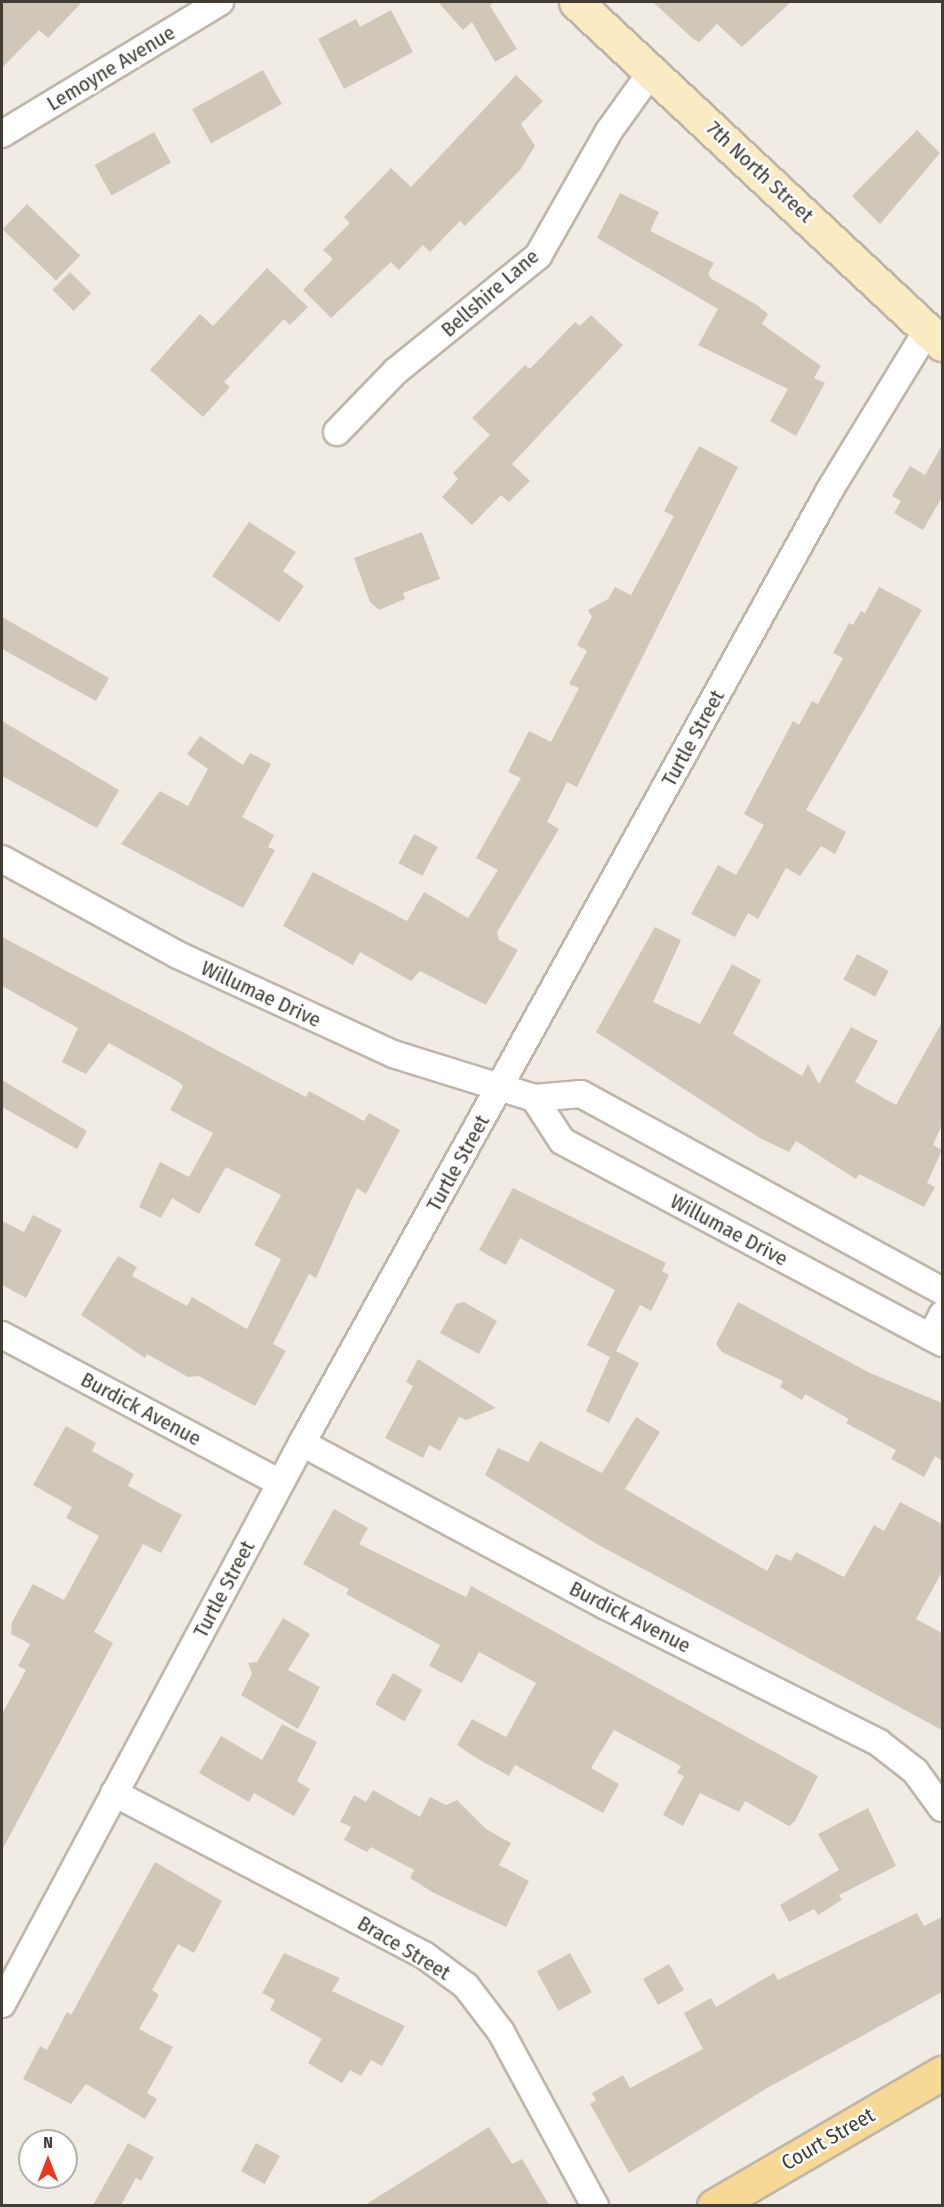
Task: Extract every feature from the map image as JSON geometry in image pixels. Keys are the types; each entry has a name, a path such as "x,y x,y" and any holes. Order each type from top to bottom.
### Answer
{"main road":[{"name":"Court Street","path":"714,2205 942,2073"}],"street":[{"name":"Lemoyne Avenue","path":"2,134 219,2"},
{"name":"7th North Street","path":"576,2 935,337"},
{"name":"Bellshire Lane","path":"337,432 396,371 537,256 609,131 652,71"},
{"name":"Turtle Street","path":"2,2004 280,1483 831,488 935,337"},
{"name":"Willumae Drive","path":"2,859 285,1007 393,1054 534,1098 581,1094 942,1291"},
{"name":"Willumae Drive","path":"534,1098 562,1141 937,1340"},
{"path":"937,1340 942,1315"},
{"name":"Burdick Avenue","path":"2,1335 280,1483"},
{"name":"Burdick Avenue","path":"302,1443 606,1606 879,1743 915,1771 942,1808"},
{"name":"Brace Street","path":"114,1793 424,1955 466,1986 501,2032 595,2205"}],"building":[{"path":"2,2 82,2 48,38 39,30 2,68"},
{"path":"438,2 494,2 490,6 517,49 495,62 472,22 463,30"},
{"path":"653,2 791,2 742,47 717,24 699,42"},
{"path":"391,10 413,52 344,89 318,39 356,19 360,27"},
{"path":"263,70 282,104 211,143 192,109"},
{"path":"516,75 543,101 521,124 535,146 520,170 465,226 460,221 430,252 423,245 399,270 391,262 331,318 303,290 333,259 323,250 350,223 344,217 391,168 411,187"},
{"path":"917,130 940,153 880,224 852,196"},
{"path":"154,132 171,163 111,196 95,165"},
{"path":"620,193 659,212 650,231 714,263 708,274 712,279 757,305 768,314 762,324 821,366 814,378 825,383 796,436 770,421 788,389 698,345 718,309 597,238"},
{"path":"27,204 80,255 56,281 3,229"},
{"path":"267,268 308,307 290,325 284,319 224,382 230,387 203,417 150,370 200,314 213,326"},
{"path":"70,272 91,293 74,311 52,290"},
{"path":"591,315 623,345 512,464 530,481 509,502 501,495 472,525 442,497 458,479 453,473 490,435 472,418 525,365 530,369 575,322 580,326"},
{"path":"942,445 942,497 923,530 894,513 901,501 892,496 910,466 925,475"},
{"path":"699,446 738,467 577,787 567,782 547,822 559,829 497,932 499,940 518,950 486,1005 420,971 411,981 360,952 353,965 283,926 313,872 407,921 424,892 468,918 498,870 476,858 521,778 508,772 529,731 551,742 579,688 569,684 587,651 577,645 592,617 588,610 608,599 615,587 631,595 674,516 664,511"},
{"path":"249,522 296,552 283,571 304,586 279,622 212,576"},
{"path":"422,532 440,579 403,593 405,599 379,610 370,602 354,558"},
{"path":"879,587 922,610 806,810 846,832 835,854 821,846 800,876 786,868 758,919 748,913 735,937 691,914 718,865 736,875 764,825 744,814 793,721 799,725 812,701 818,704 843,658 833,653 849,623 853,625 861,611 865,613"},
{"path":"2,617 109,678 96,701 2,649"},
{"path":"2,721 119,790 97,828 2,776"},
{"path":"200,736 243,765 250,753 271,764 242,817 274,835 268,847 275,850 243,908 121,844 160,791 188,806 208,769 187,754"},
{"path":"414,834 438,847 422,876 399,863"},
{"path":"655,927 681,940 653,1002 700,1024 732,964 761,980 733,1034 802,1076 808,1064 819,1084 851,1027 878,1041 855,1082 896,1105 942,1022 942,1125 933,1145 942,1150 927,1183 935,1187 924,1207 859,1174 856,1179 796,1141 789,1152 758,1137 596,1032"},
{"path":"2,937 306,1097 309,1091 364,1121 369,1113 400,1130 366,1194 357,1188 316,1278 309,1274 273,1344 286,1351 255,1406 199,1376 188,1377 147,1354 145,1358 81,1315 118,1256 137,1267 132,1276 187,1306 192,1297 247,1329 281,1259 254,1245 281,1195 226,1167 199,1214 172,1198 161,1218 139,1207 160,1162 189,1177 213,1133 170,1110 183,1086 179,1082 109,1043 86,1074 62,1062 78,1028 2,986"},
{"path":"857,954 889,971 875,997 843,980"},
{"path":"2,1080 87,1131 77,1149 2,1107"},
{"path":"513,1188 666,1263 662,1271 669,1275 651,1311 640,1305 616,1351 639,1363 609,1423 586,1411 610,1357 587,1345 615,1290 520,1238 506,1265 479,1250"},
{"path":"33,1215 62,1230 26,1298 2,1285 2,1221 24,1232"},
{"path":"464,1302 497,1321 479,1354 440,1333 456,1304"},
{"path":"738,1302 870,1373 942,1403 942,1461 935,1456 924,1477 891,1459 896,1450 846,1423 849,1419 805,1394 802,1400 780,1387 783,1381 722,1352 716,1344"},
{"path":"418,1359 496,1408 466,1420 459,1417 440,1451 429,1445 423,1458 385,1438 413,1386 406,1382"},
{"path":"636,1417 660,1432 625,1489 767,1571 776,1554 791,1561 796,1552 844,1577 874,1525 884,1531 900,1502 942,1524 942,1572 916,1619 942,1633 942,1730 595,1543 485,1475 498,1448 528,1462 540,1441 602,1473"},
{"path":"66,1426 96,1443 92,1451 134,1474 128,1486 182,1515 161,1553 143,1544 94,1632 113,1643 2,1850 2,1714 26,1670 18,1666 30,1644 11,1634 12,1622 33,1584 64,1600 99,1536 66,1518 72,1507 33,1485"},
{"path":"334,1509 368,1528 359,1544 466,1597 471,1586 818,1776 795,1821 789,1826 745,1801 739,1812 700,1793 683,1826 663,1815 684,1776 677,1773 681,1766 614,1730 591,1768 619,1784 603,1813 515,1765 509,1776 457,1745 472,1719 506,1737 536,1683 479,1652 462,1683 429,1666 440,1645 346,1594 349,1589 303,1564"},
{"path":"283,1618 310,1634 288,1670 320,1687 298,1729 241,1695 252,1674 248,1663 257,1662"},
{"path":"393,1673 422,1690 404,1721 375,1704"},
{"path":"282,1724 317,1742 297,1781 310,1789 294,1816 254,1793 249,1802 199,1773 221,1736 262,1760"},
{"path":"373,1790 420,1817 430,1797 446,1805 457,1800 486,1829 511,1843 499,1865 529,1881 506,1927 432,1892 410,1878 414,1870 371,1847 367,1852 344,1840 351,1827 340,1822 354,1795 366,1802"},
{"path":"868,1808 896,1866 839,1895 842,1900 818,1915 814,1909 789,1922 780,1905 839,1870 818,1834"},
{"path":"155,1862 222,1901 194,1953 178,1944 152,1990 159,1995 139,2029 173,2047 147,2093 157,2099 145,2119 86,2084 71,2104 23,2079 40,2046 47,2050 67,2012 71,2015"},
{"path":"917,1913 924,1926 942,1917 942,1992 769,2087 629,2173 590,2104 596,2100 592,2093 623,2075 630,2088 703,2049 684,2013 711,1998 716,2007 774,1973 778,1980"},
{"path":"284,1953 340,1978 332,1991 405,2026 382,2066 371,2060 361,2076 350,2070 342,2083 308,2063 322,2039 270,2010 275,2000 262,1993"},
{"path":"570,1953 592,1992 559,2011 537,1971"},
{"path":"669,1964 684,1990 658,2005 643,1979"},
{"path":"489,2127 512,2164 522,2159 549,2205 365,2205"},
{"path":"128,2143 154,2157 141,2181 136,2178 121,2205 93,2205"},
{"path":"256,2143 280,2156 265,2184 241,2171"}]}
